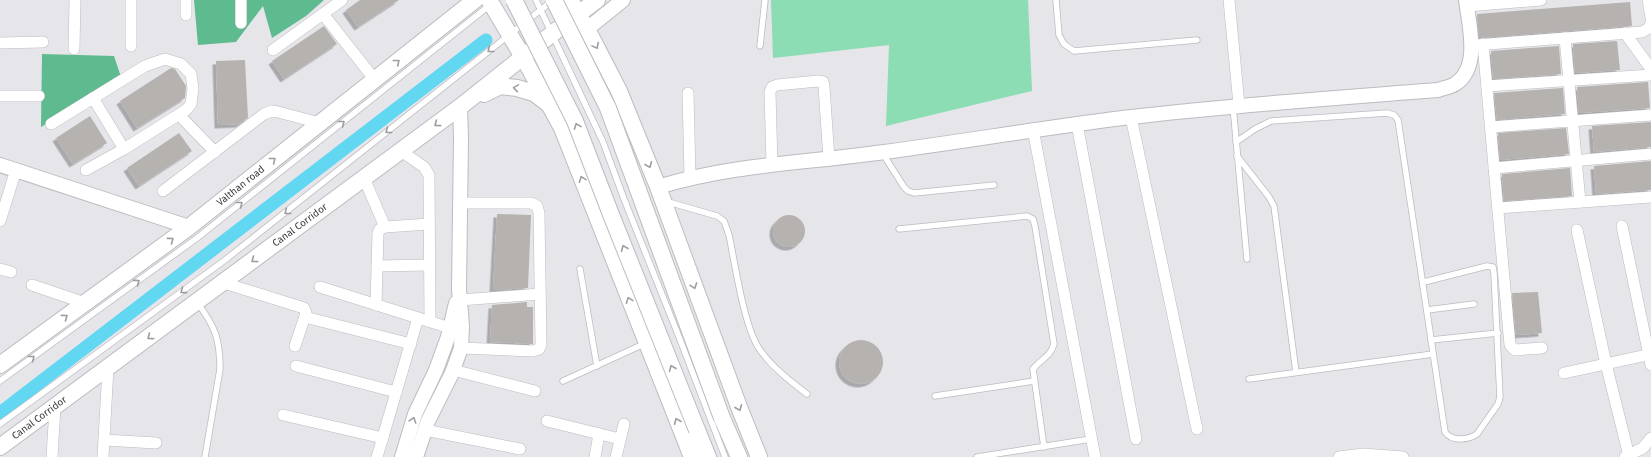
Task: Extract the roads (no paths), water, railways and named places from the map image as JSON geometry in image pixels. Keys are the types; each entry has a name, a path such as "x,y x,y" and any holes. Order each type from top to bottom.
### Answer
{"main road":[{"name":"Valthan road","path":"0,364 189,227 475,0"},
{"path":"514,0 576,121 610,212 708,457"},
{"path":"570,0 587,29 619,91 661,194 739,407 759,457"},
{"name":"Canal Corridor","path":"0,447 224,283 460,107 597,0"},
{"path":"492,1 562,128 692,457"},
{"path":"550,3 608,108 722,418 739,457"},
{"path":"460,107 500,86 534,92 549,106"}],"street":[{"path":"74,49 75,0"},
{"path":"131,0 131,46"},
{"path":"186,0 186,15"},
{"path":"241,0 241,23"},
{"path":"273,50 342,0"},
{"path":"587,29 623,0"},
{"path":"1229,0 1236,105"},
{"path":"1541,0 1467,3 1487,86 1510,345 1515,350 1542,348"},
{"path":"1648,0 1651,17"},
{"path":"323,14 375,80"},
{"path":"1477,44 1642,32 1649,28 1651,23"},
{"path":"1625,33 1651,69"},
{"path":"1565,38 1580,202"},
{"path":"0,42 43,42"},
{"path":"661,194 690,177 732,169 883,153 1033,129 1236,105 1438,90 1455,84 1467,72 1477,44"},
{"path":"51,124 145,66 165,59 181,64 191,74 193,88 191,104 186,110 124,149 86,170"},
{"path":"1487,86 1651,75"},
{"path":"772,165 770,92 772,87 777,85 818,81 823,82 828,159"},
{"path":"688,93 690,177"},
{"path":"0,96 39,96"},
{"path":"93,98 124,149"},
{"path":"416,457 425,430 453,370 461,348 462,326 459,294 460,107"},
{"path":"163,191 264,114 272,111 320,123"},
{"path":"179,115 215,152"},
{"path":"1491,128 1651,115"},
{"path":"1131,117 1197,429"},
{"path":"1077,124 1136,439"},
{"path":"1033,129 1095,457"},
{"path":"401,151 424,167 429,174 430,321"},
{"path":"1494,168 1651,154"},
{"path":"0,165 189,227"},
{"path":"0,221 16,170"},
{"path":"364,178 385,227"},
{"path":"1498,208 1651,197"},
{"path":"460,203 530,203 537,206 539,213 541,345 539,350 533,352 461,348"},
{"path":"376,305 378,233 380,229 385,227 429,224"},
{"path":"1564,373 1606,364 1650,358 1622,226"},
{"path":"1577,230 1627,457 1643,448 1651,438"},
{"path":"377,266 429,265"},
{"path":"0,269 11,272"},
{"path":"224,283 304,308 306,313 295,346"},
{"path":"32,285 85,303"},
{"path":"320,288 450,328"},
{"path":"459,294 540,294"},
{"path":"402,457 415,414 436,370 450,328 459,294"},
{"path":"305,317 410,344"},
{"path":"377,457 418,318"},
{"path":"296,366 396,392"},
{"path":"103,457 108,368"},
{"path":"453,370 535,390"},
{"path":"52,457 55,407"},
{"path":"283,415 383,438"},
{"path":"547,421 620,439"},
{"path":"616,457 624,424"},
{"path":"425,430 520,449"},
{"path":"594,457 599,434"},
{"path":"104,440 156,443"},
{"path":"1339,457 1363,454 1403,457"}],"lane":[{"path":"536,0 550,3"},
{"path":"760,46 765,0"},
{"path":"1056,0 1059,35 1064,44 1074,52 1196,40"},
{"path":"0,381 197,238 492,1"},
{"path":"550,3 553,33 603,142 725,457"},
{"path":"0,424 225,260 550,3"},
{"path":"1236,105 1236,142 1247,259"},
{"path":"1236,142 1255,129 1271,122 1386,113 1394,115 1400,126 1445,432 1449,437 1455,439 1472,437 1476,434 1494,410 1500,398 1498,333 1492,267 1487,266 1424,282"},
{"path":"883,153 904,187 908,192 914,194 994,186"},
{"path":"1237,156 1269,197 1274,206 1296,372"},
{"path":"661,194 717,216 724,222 729,235 750,328 759,349 778,371 808,394"},
{"path":"899,229 1027,216 1033,219 1054,344 1052,351 1033,369 1044,446"},
{"path":"580,269 597,366"},
{"path":"197,302 211,323 218,341 220,356 220,369 205,457"},
{"path":"1427,310 1474,304"},
{"path":"1431,340 1498,333"},
{"path":"563,382 646,343"},
{"path":"1249,379 1433,354"},
{"path":"935,396 1034,381"},
{"path":"977,457 1091,439"}],"waterway":[{"path":"0,413 486,40"}]}
